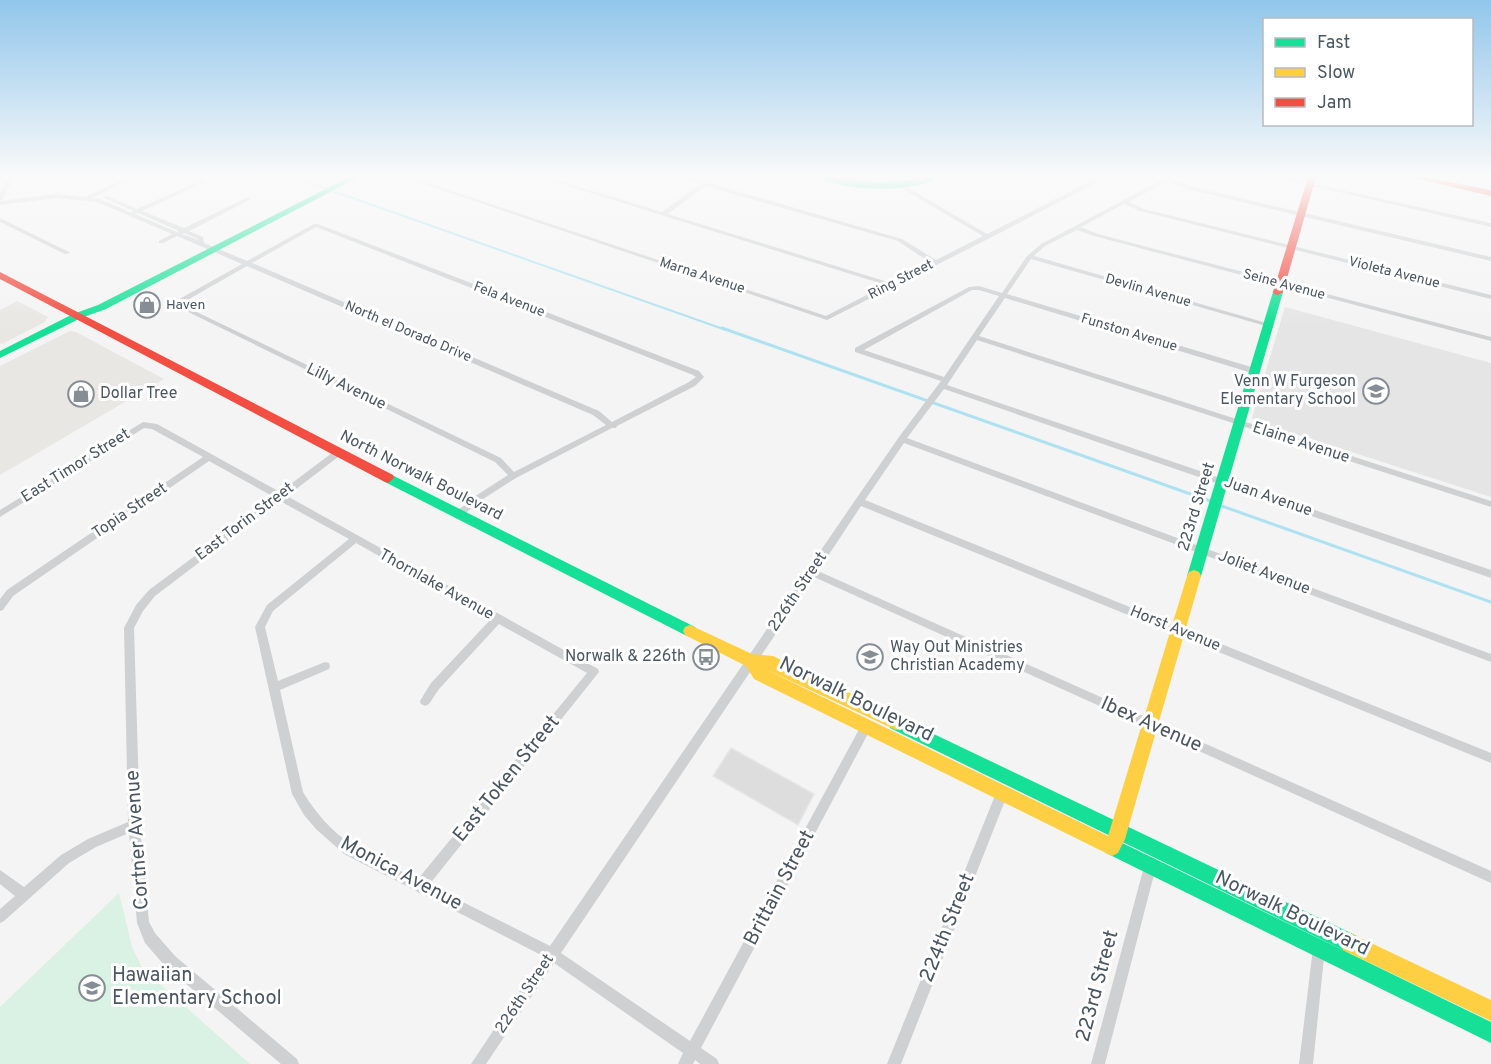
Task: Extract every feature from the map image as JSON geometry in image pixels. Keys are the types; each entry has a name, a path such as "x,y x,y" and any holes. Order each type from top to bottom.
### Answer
{"main road":[{"path":"0,356 77,316 97,302 246,227"},
{"name":"223rd Street","path":"1114,848 1297,227"},
{"path":"0,275 77,316"},
{"name":"North Norwalk Boulevard","path":"77,316 459,514 751,661"},
{"name":"Norwalk Boulevard","path":"751,661 768,662 874,712 1491,1011"},
{"name":"Norwalk Boulevard","path":"751,661 759,674 1491,1033"}],"street":[{"path":"13,227 67,254"},
{"name":"North el Dorado Drive","path":"159,227 193,242 208,245 596,413 613,426"},
{"name":"North el Dorado Drive","path":"175,227 201,238 208,245"},
{"path":"161,242 193,227"},
{"name":"Fela Avenue","path":"247,262 313,227"},
{"name":"Fela Avenue","path":"320,227 696,373 700,378 613,426"},
{"name":"Marna Avenue","path":"555,227 827,318"},
{"path":"704,227 891,285"},
{"path":"854,227 900,240 936,263"},
{"path":"970,227 988,237"},
{"name":"Ring Street","path":"827,318 1008,227"},
{"name":"Violeta Avenue","path":"1209,227 1491,297"},
{"path":"1356,227 1491,258"},
{"name":"226th Street","path":"478,1064 902,439 944,383 1029,258 1043,245 1078,228"},
{"name":"Seine Avenue","path":"1078,228 1096,235 1491,339"},
{"name":"Devlin Avenue","path":"1029,258 1268,325"},
{"name":"Lilly Avenue","path":"247,262 178,302 179,306 498,460 513,476"},
{"name":"Funston Avenue","path":"944,383 858,350 971,288 1255,371"},
{"name":"Elaine Avenue","path":"975,337 1491,504"},
{"name":"Juan Avenue","path":"944,383 1220,487 1491,574"},
{"name":"East Timor Street","path":"0,513 143,424 154,426"},
{"name":"Thornlake Avenue","path":"154,426 594,672"},
{"path":"459,514 480,497 513,476 613,426"},
{"name":"Joliet Avenue","path":"902,439 1491,658"},
{"name":"East Torin Street","path":"152,593 339,452"},
{"name":"Topia Street","path":"0,607 10,593 209,457"},
{"name":"Horst Avenue","path":"860,501 1491,758"},
{"name":"Monica Avenue","path":"355,539 270,608 260,627 298,794 309,814 326,833 348,850 552,954 712,1064"},
{"name":"Ibex Avenue","path":"812,572 1491,876"},
{"name":"Cortner Avenue","path":"152,593 139,608 129,628 134,825 143,923 150,938 170,961 292,1064"},
{"path":"424,701 435,686 498,619"},
{"path":"273,688 325,666"},
{"name":"East Token Street","path":"420,886 594,672"},
{"name":"Brittain Street","path":"686,1064 874,712"},
{"name":"224th Street","path":"894,1064 1002,793"},
{"path":"0,917 65,859 92,843 134,825"},
{"name":"223rd Street","path":"1098,1064 1155,848"},
{"path":"0,876 24,895"},
{"path":"1306,1064 1319,948"}],"shaded area":[{"path":"17,301 48,317 45,322 2,344 0,343 0,310"},
{"name":"Venn W Furgeson Elementary School","path":"1285,307 1491,363 1491,497 1258,422 1252,418"},
{"path":"70,331 76,332 164,379 0,475 0,366"}],"green space":[{"name":"Hawaiian Elementary School","path":"119,893 132,947 143,969 250,1064 0,1064 0,1007"}],"building":[{"path":"731,748 814,794 798,825 713,776"}],"waterway":[{"path":"434,227 726,330"},
{"path":"722,328 1213,502"},
{"path":"1219,505 1491,602"}],"traffic: fast":[{"path":"77,316 102,307 258,227"},
{"path":"1194,576 1278,292"},
{"path":"0,355 77,316"},
{"path":"388,478 690,631"},
{"path":"896,723 1350,943"},
{"path":"1112,847 1491,1033"}],"traffic: slow":[{"path":"1116,839 1194,576"},
{"path":"690,631 751,661 768,661 896,723"},
{"path":"751,661 759,674 1112,847"},
{"path":"1350,943 1491,1011"}],"traffic: jam":[{"path":"1278,292 1297,227"},
{"path":"0,275 388,478"}],"place":[{"name":"Haven","path":"147,305"},
{"name":"Venn W Furgeson Elementary School","path":"1376,391"},
{"name":"Dollar Tree","path":"81,394"},
{"name":"Norwalk & 226th","path":"706,657"},
{"name":"Way Out Ministries Christian Academy","path":"870,657"},
{"name":"Hawaiian Elementary School","path":"92,988"}]}
